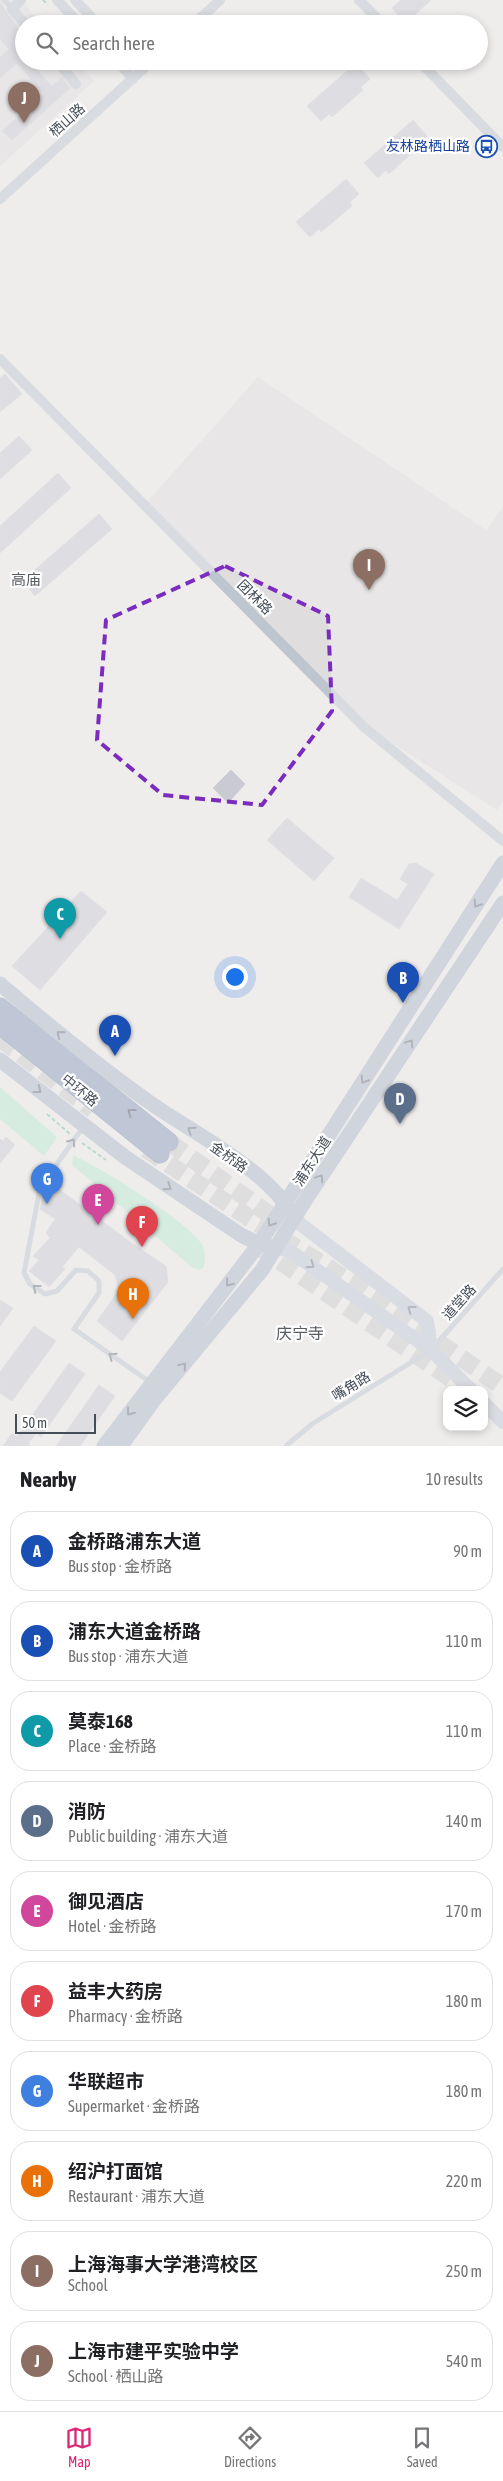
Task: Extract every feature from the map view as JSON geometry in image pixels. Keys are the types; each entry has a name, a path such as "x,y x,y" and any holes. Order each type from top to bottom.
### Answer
{"highway":[{"name":"中环路","path":"0,1007 165,1148 0,1025"}],"main road":[{"name":"浦东大道","path":"104,1446 259,1244 503,864"},
{"name":"浦东大道","path":"121,1446 154,1400 262,1270 278,1248 306,1199 503,902"},
{"name":"金桥路","path":"0,984 103,1069 248,1169 285,1203 295,1220"},
{"path":"0,1060 83,1126 214,1218 259,1244 278,1248"}],"street":[{"path":"17,15 12,9 21,0"},
{"path":"57,0 71,15"},
{"path":"74,0 89,15"},
{"path":"204,15 220,0"},
{"path":"359,0 373,15"},
{"path":"64,70 76,84"},
{"path":"125,70 133,78"},
{"name":"栖山路","path":"0,199 142,70"},
{"path":"428,70 503,147"},
{"name":"团林路","path":"0,359 364,727 503,841"},
{"name":"金桥路","path":"295,1220 427,1321 431,1350"},
{"path":"278,1248 290,1251 431,1350 467,1386"},
{"path":"488,1407 503,1422"}],"lane":[{"path":"4,0 12,9"},
{"path":"83,1126 40,1188 24,1273 30,1284 45,1294 57,1292 76,1270 88,1271 99,1281 99,1293 74,1329 152,1384"},
{"name":"道堂路","path":"431,1350 503,1269"},
{"name":"嘴角路","path":"286,1446 312,1424 431,1350"}],"highlighted area":[{"path":"225,566 328,616 332,711 262,805 163,795 97,740 106,620"}],"shaded area":[{"path":"0,0 21,0 34,15 15,15 15,70 84,70 94,81 0,166"},
{"path":"258,377 486,530 503,507 503,801 497,810 381,736 292,650 148,501"}],"green space":[{"path":"0,1087 57,1137 44,1156 0,1119"},
{"path":"73,1155 122,1182 179,1222 202,1244 205,1253 204,1267 199,1270 193,1268 72,1165"}],"building":[{"path":"401,0 431,0 415,15 399,15 392,8"},
{"path":"0,2 15,24 15,65 0,78 0,57 9,49 0,39"},
{"path":"23,70 37,70 52,86 62,77 70,88 12,140 2,131 43,94"},
{"path":"348,70 362,70 370,79 361,87 363,90 332,117 329,114 321,121 307,106"},
{"path":"413,120 427,136 418,143 419,147 389,174 386,170 378,178 364,163"},
{"path":"346,179 359,194 350,202 352,206 321,232 319,229 310,237 296,222"},
{"path":"5,374 22,394 0,412 0,378"},
{"path":"19,436 32,450 0,479 0,453"},
{"path":"58,473 71,488 0,553 0,526"},
{"path":"99,514 112,529 35,596 22,581"},
{"path":"231,770 245,784 228,803 213,788"},
{"path":"287,818 334,858 314,881 267,840"},
{"path":"416,863 434,874 399,929 349,897 361,878 397,900 408,884 400,879 409,864"},
{"path":"81,891 107,912 40,990 12,966"},
{"path":"6,1137 15,1145 0,1163 0,1139 3,1141"},
{"path":"52,1184 166,1266 168,1282 122,1341 97,1321 119,1290 115,1275 79,1247 62,1267 65,1269 49,1287 29,1271 39,1260 33,1256 50,1238 46,1233 55,1219 40,1209 43,1194"},
{"path":"0,1300 13,1308 0,1326"},
{"path":"34,1326 56,1341 12,1401 0,1393 0,1372"},
{"path":"69,1363 85,1374 41,1437 36,1433 28,1444 31,1446 3,1446 12,1433 17,1437"},
{"path":"99,1385 115,1396 80,1446 56,1446"}],"tunnel":[{"path":"0,1038 93,1110"},
{"path":"169,1142 288,1228"},
{"path":"146,1149 254,1221 354,1284 503,1387"},
{"path":"258,1246 462,1386"}],"place":[{"name":"上海市建平实验中学","path":"24,123"},
{"name":"友林路栖山路","path":"486,146"},
{"name":"上海海事大学港湾校区","path":"369,590"},
{"name":"莫泰168","path":"60,939"},
{"name":"浦东大道金桥路","path":"403,1003"},
{"name":"金桥路浦东大道","path":"115,1056"},
{"name":"消防","path":"400,1124"},
{"name":"华联超市","path":"47,1204"},
{"name":"御见酒店","path":"98,1225"},
{"name":"益丰大药房","path":"142,1247"},
{"name":"绍沪打面馆","path":"133,1319"}],"district":[{"name":"高庙","path":"26,580"},
{"name":"庆宁寺","path":"300,1333"}]}
